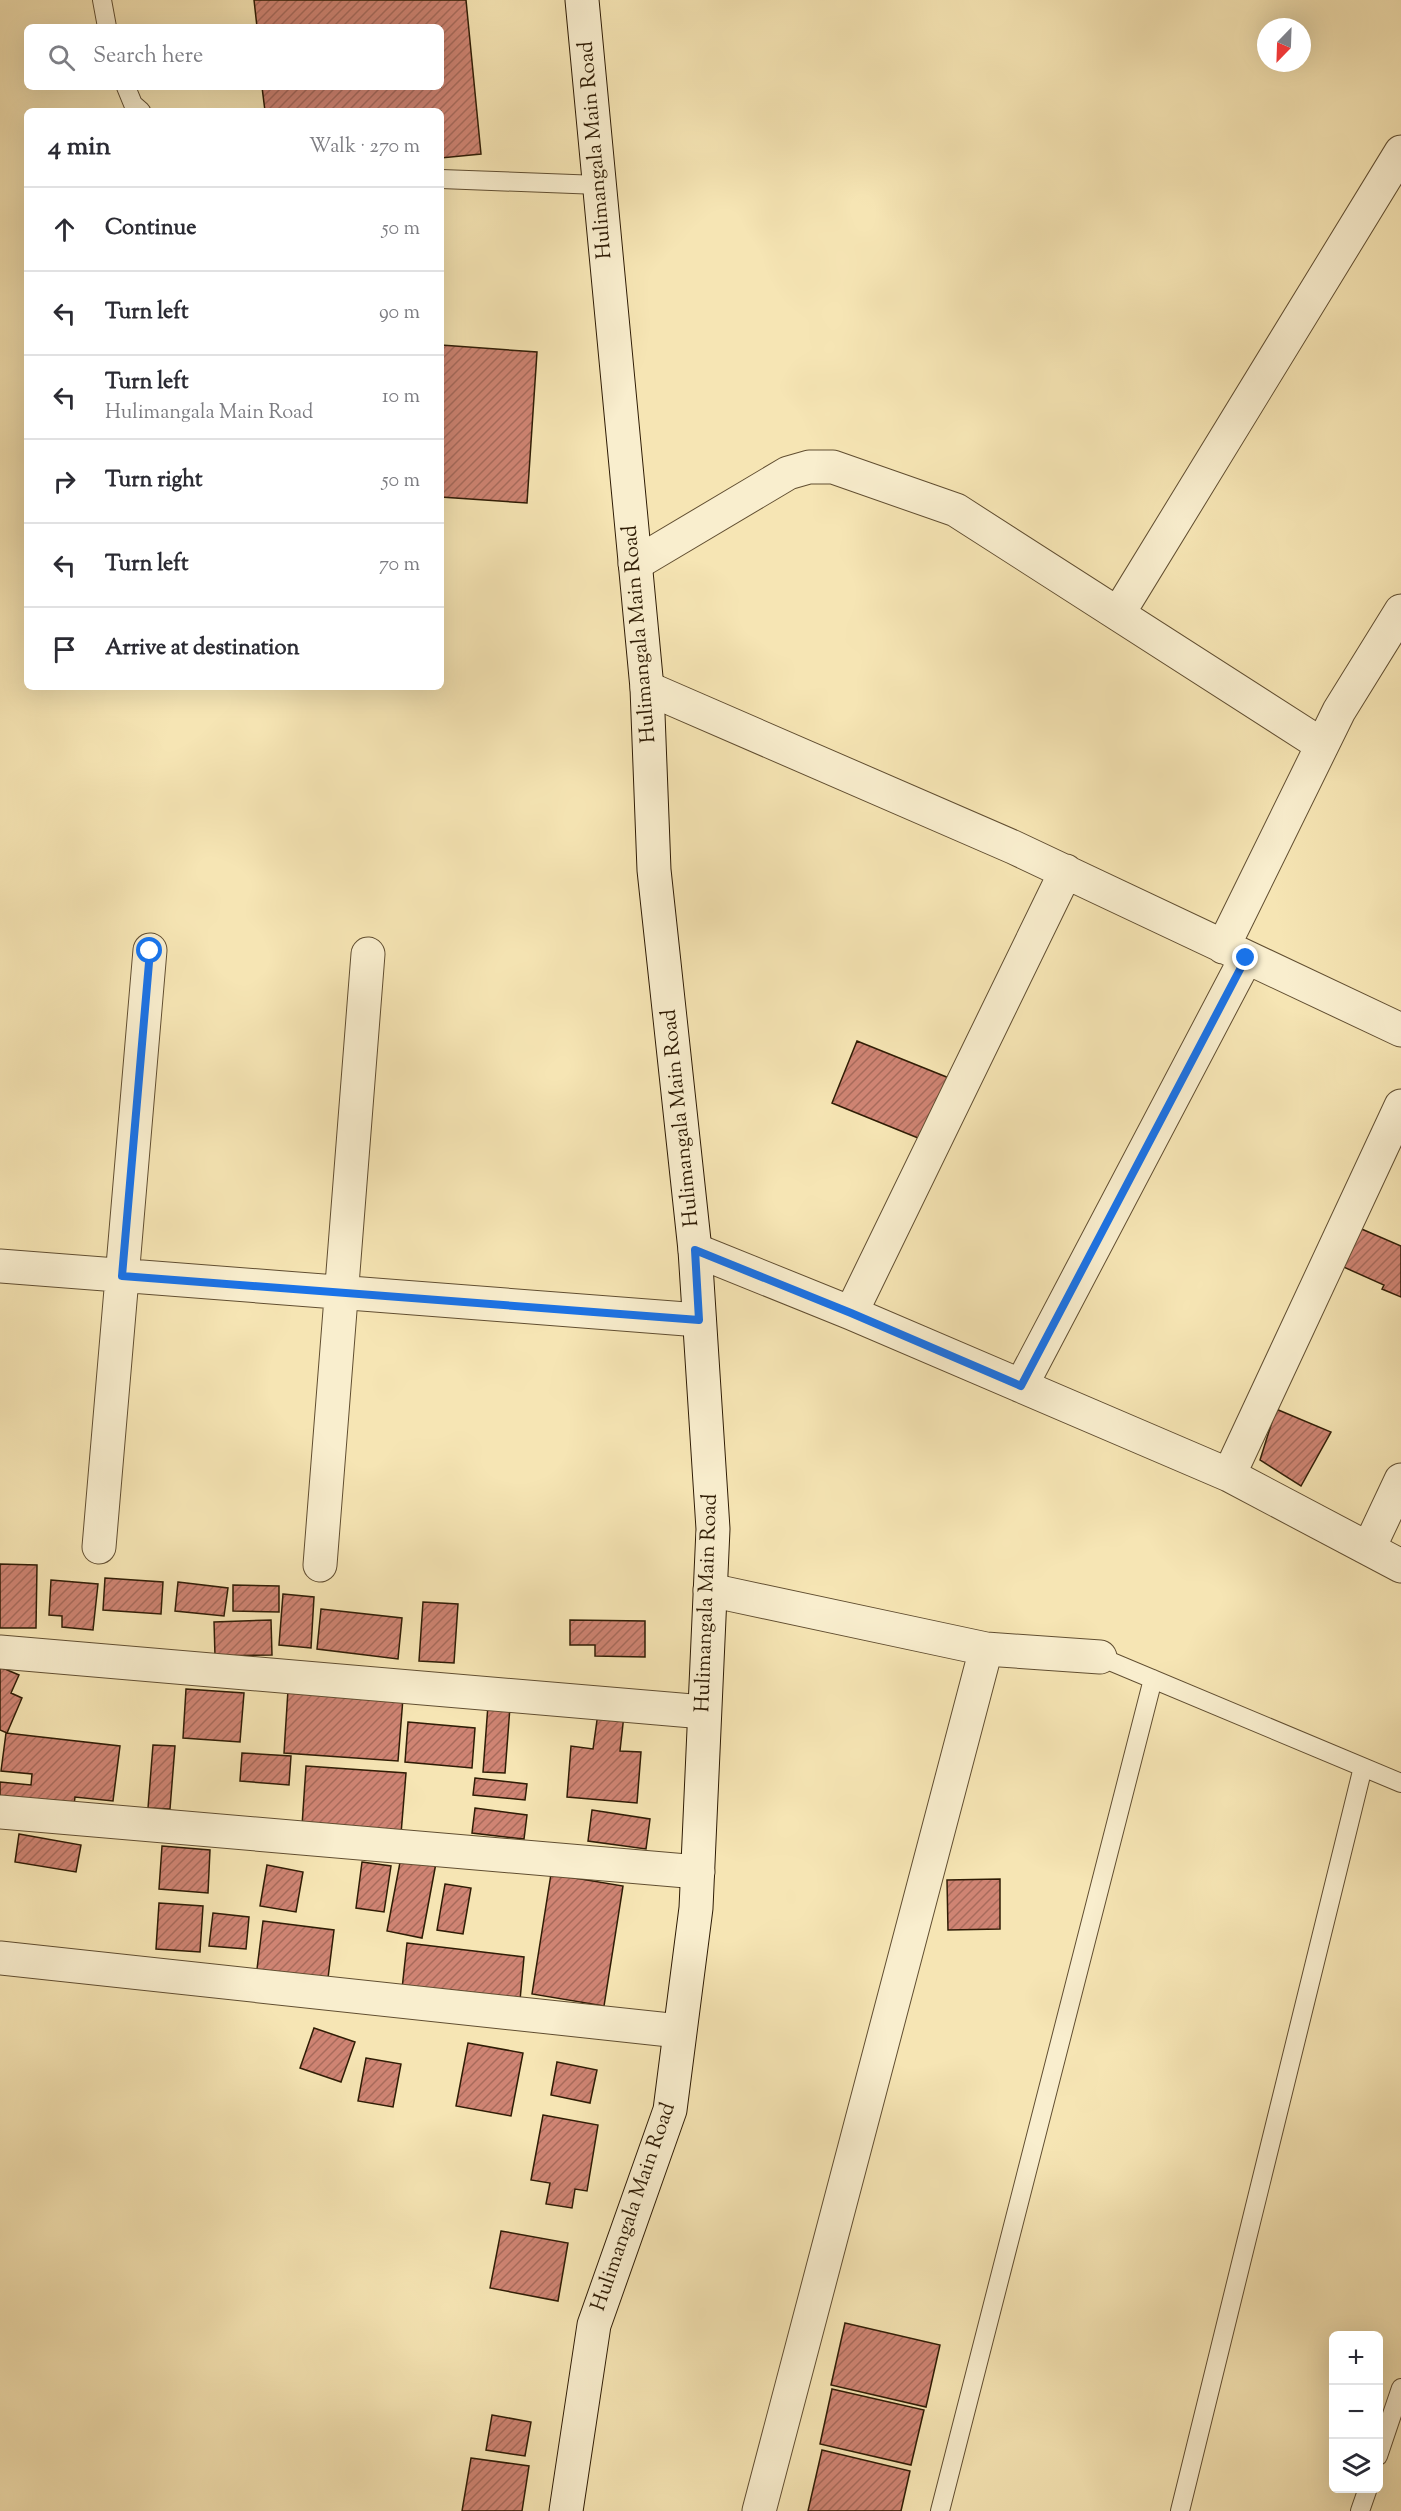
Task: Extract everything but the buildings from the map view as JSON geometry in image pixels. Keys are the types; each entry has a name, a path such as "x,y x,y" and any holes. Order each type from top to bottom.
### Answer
{"street":[{"name":"Hulimangala Main Road","path":"566,2511 594,2325 670,2110 696,1908 713,1529 695,1250 654,870 647,688 582,0"},
{"path":"1118,614 1401,152"},
{"path":"634,564 788,473 809,467 833,467 956,510 1322,745"},
{"path":"1021,1386 1234,953 1322,745 1339,711 1401,611"},
{"path":"647,688 1066,871 1234,953 1401,1030"},
{"path":"851,1313 1066,871"},
{"path":"99,1547 150,951"},
{"path":"320,1565 368,954"},
{"path":"1229,1475 1401,1106"},
{"path":"695,1250 851,1313 1229,1475 1401,1566"},
{"path":"0,1266 699,1320"},
{"path":"1369,1548 1401,1480"},
{"path":"710,1590 986,1648 1100,1658"},
{"path":"759,2511 986,1648"},
{"path":"0,1652 704,1712"},
{"path":"0,1812 698,1872"},
{"path":"0,1958 679,2031"}],"lane":[{"path":"102,0 106,24"},
{"path":"127,90 133,104 138,108"},
{"path":"444,179 599,185"},
{"path":"1100,1658 1401,1783"},
{"path":"940,2511 1153,1679"},
{"path":"1180,2511 1363,1767"},
{"path":"1383,2441 1401,2388"},
{"path":"1360,2511 1366,2493"}],"route":[{"path":"150,951 122,1276 699,1320 695,1250 851,1313 1021,1386 1246,958"}]}
